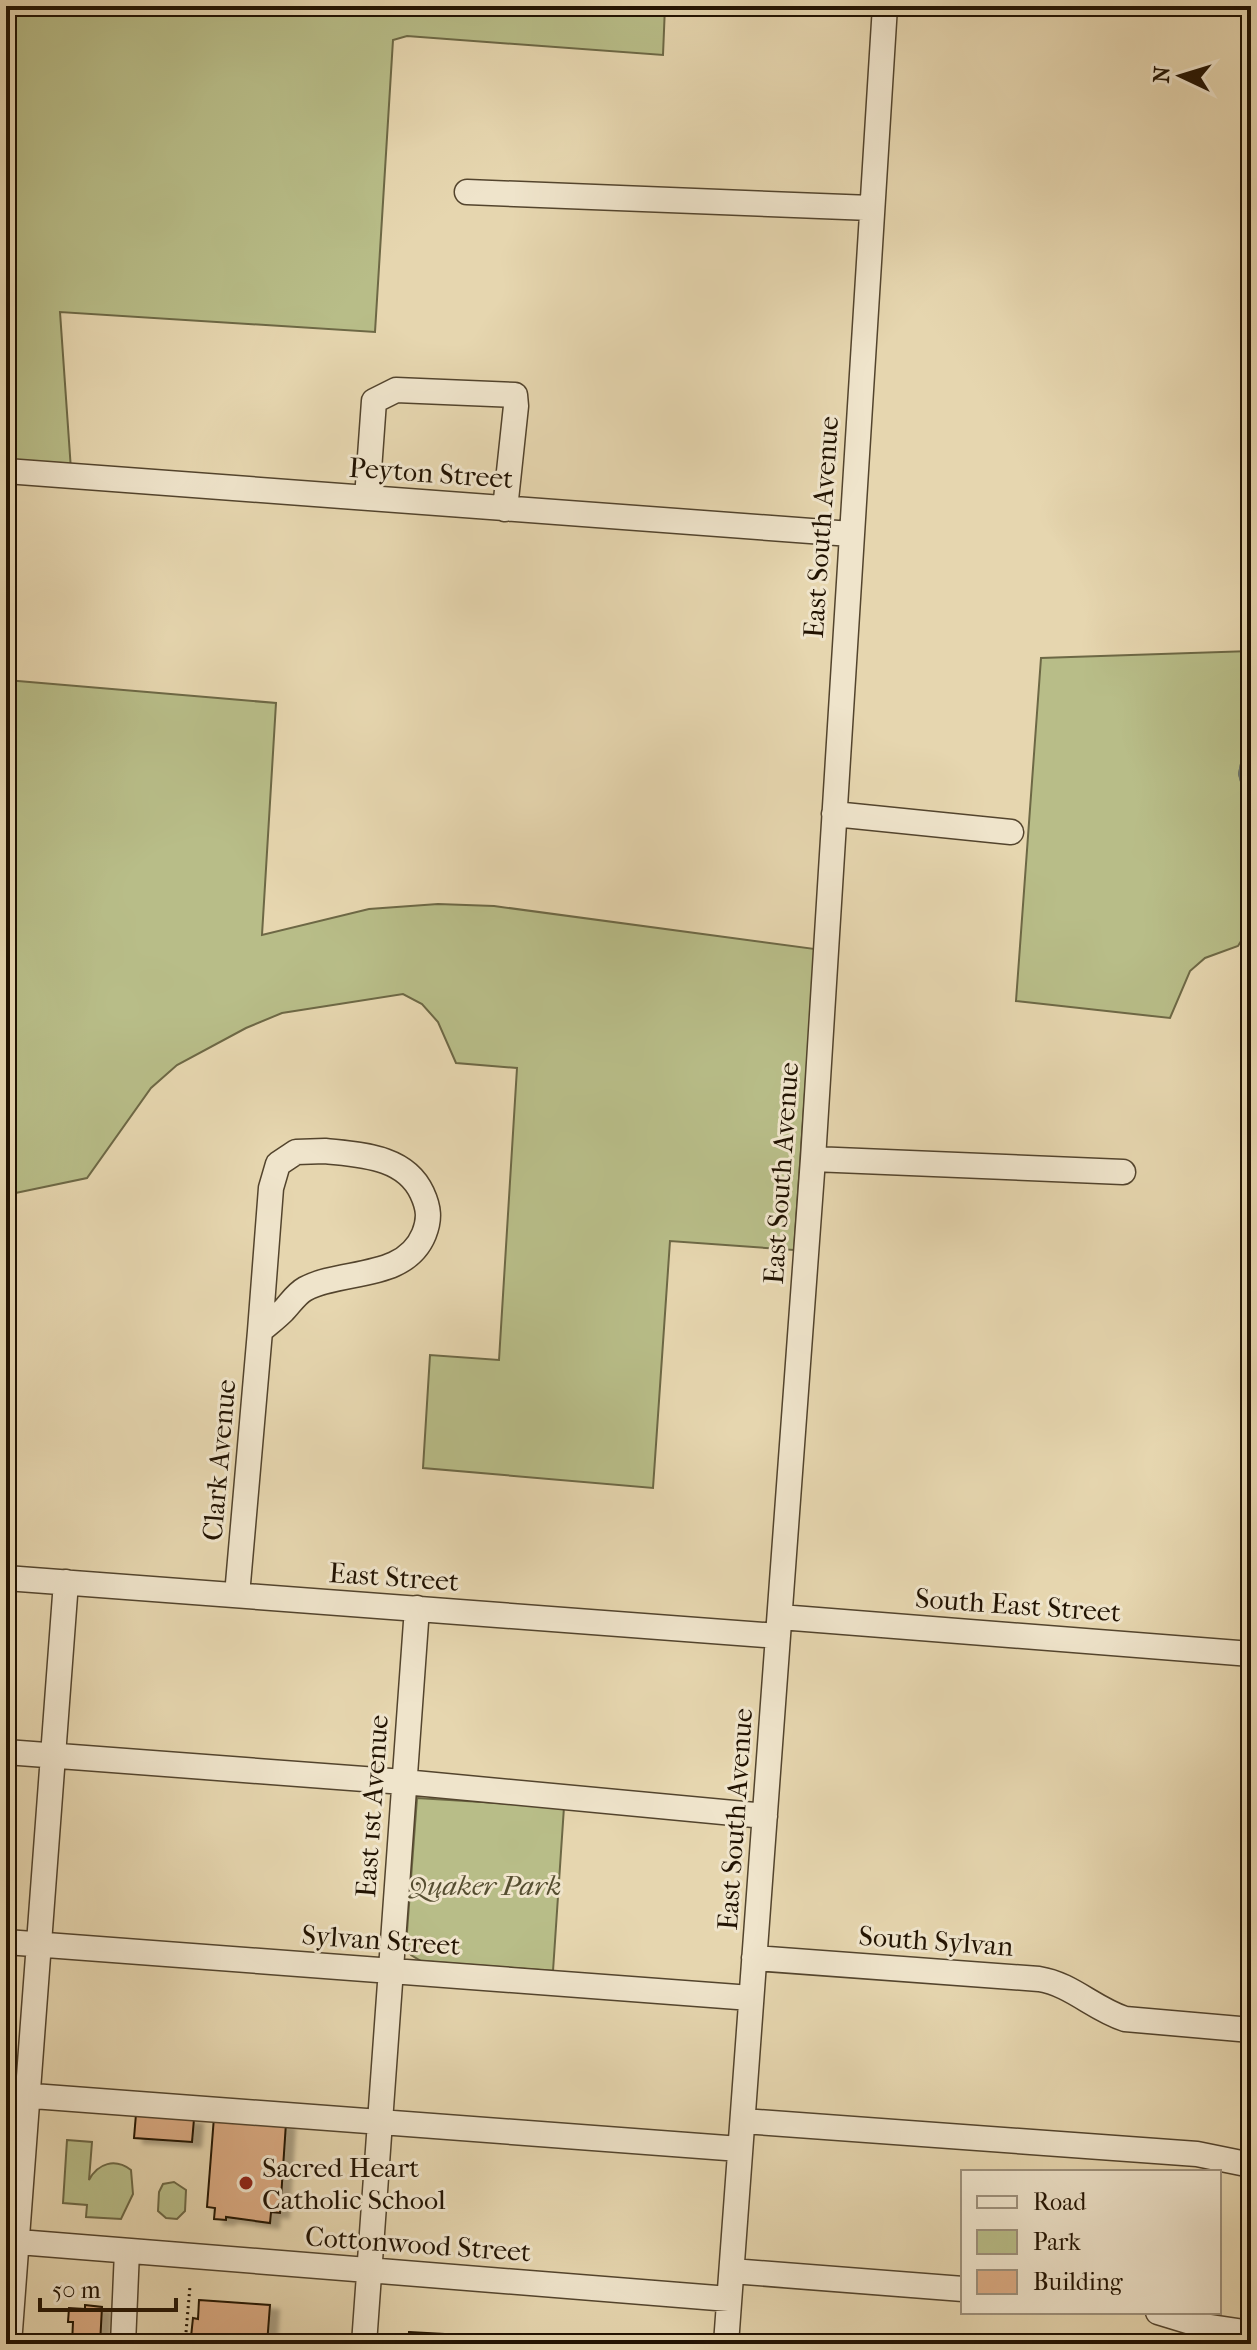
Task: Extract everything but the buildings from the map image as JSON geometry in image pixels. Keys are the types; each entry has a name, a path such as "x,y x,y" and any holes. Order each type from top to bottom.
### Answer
{"street":[{"name":"East South Avenue","path":"726,2344 813,1159 885,6"},
{"path":"467,192 871,208"},
{"path":"367,498 374,401 396,390 515,395 514,435 505,509"},
{"name":"Peyton Street","path":"6,471 851,534"},
{"path":"834,814 1011,832"},
{"name":"Clark Avenue","path":"237,1595 271,1188 278,1164 296,1152 366,1155 393,1163 418,1185 427,1203 430,1220 421,1242 405,1259 365,1274 303,1290 260,1331"},
{"path":"813,1159 1123,1172"},
{"name":"East Street","path":"6,1578 417,1608 779,1626"},
{"path":"9,2344 16,2096 37,1945 66,1582"},
{"name":"East 1st Avenue","path":"364,2344 417,1608"},
{"name":"South East Street","path":"779,1626 1251,1654"},
{"path":"6,1752 404,1782 765,1816"},
{"name":"Sylvan Street","path":"6,1942 751,1998"},
{"name":"South Sylvan","path":"754,1958 1039,1979 1066,1987 1105,2011 1133,2020 1251,2030"},
{"path":"16,2096 740,2149"},
{"path":"743,2121 1197,2154 1251,2165"},
{"name":"Cottonwood Street","path":"11,2242 729,2299"},
{"path":"123,2344 127,2251"},
{"path":"732,2271 961,2289"},
{"path":"1165,2314 1204,2326 1251,2333"}],"path":[{"path":"185,2344 190,2286"}],"green space":[{"path":"6,6 665,6 663,55 407,36 393,40 375,332 60,312 71,470 6,464"},
{"path":"1251,651 1251,734 1246,738 1239,774 1251,820 1251,925 1238,946 1205,958 1190,971 1170,1018 1016,1001 1041,658"},
{"path":"6,680 276,703 262,935 369,909 438,904 494,906 815,949 794,1250 670,1241 653,1488 423,1468 430,1355 499,1360 517,1068 456,1063 438,1022 422,1004 403,994 282,1013 246,1028 177,1065 151,1088 87,1178 6,1195"},
{"name":"Quaker Park","path":"417,1798 564,1807 553,1971 421,1961 411,1955 406,1945"},
{"path":"67,2140 92,2142 89,2180 107,2164 119,2164 131,2170 133,2194 121,2219 86,2217 87,2205 63,2203"},
{"path":"174,2182 186,2190 185,2211 177,2219 166,2218 158,2211 159,2192 163,2184"}],"water":[{"path":"1251,734 1251,820 1239,774 1246,738"}],"place":[{"name":"Sacred Heart Catholic School","path":"246,2183"}]}
